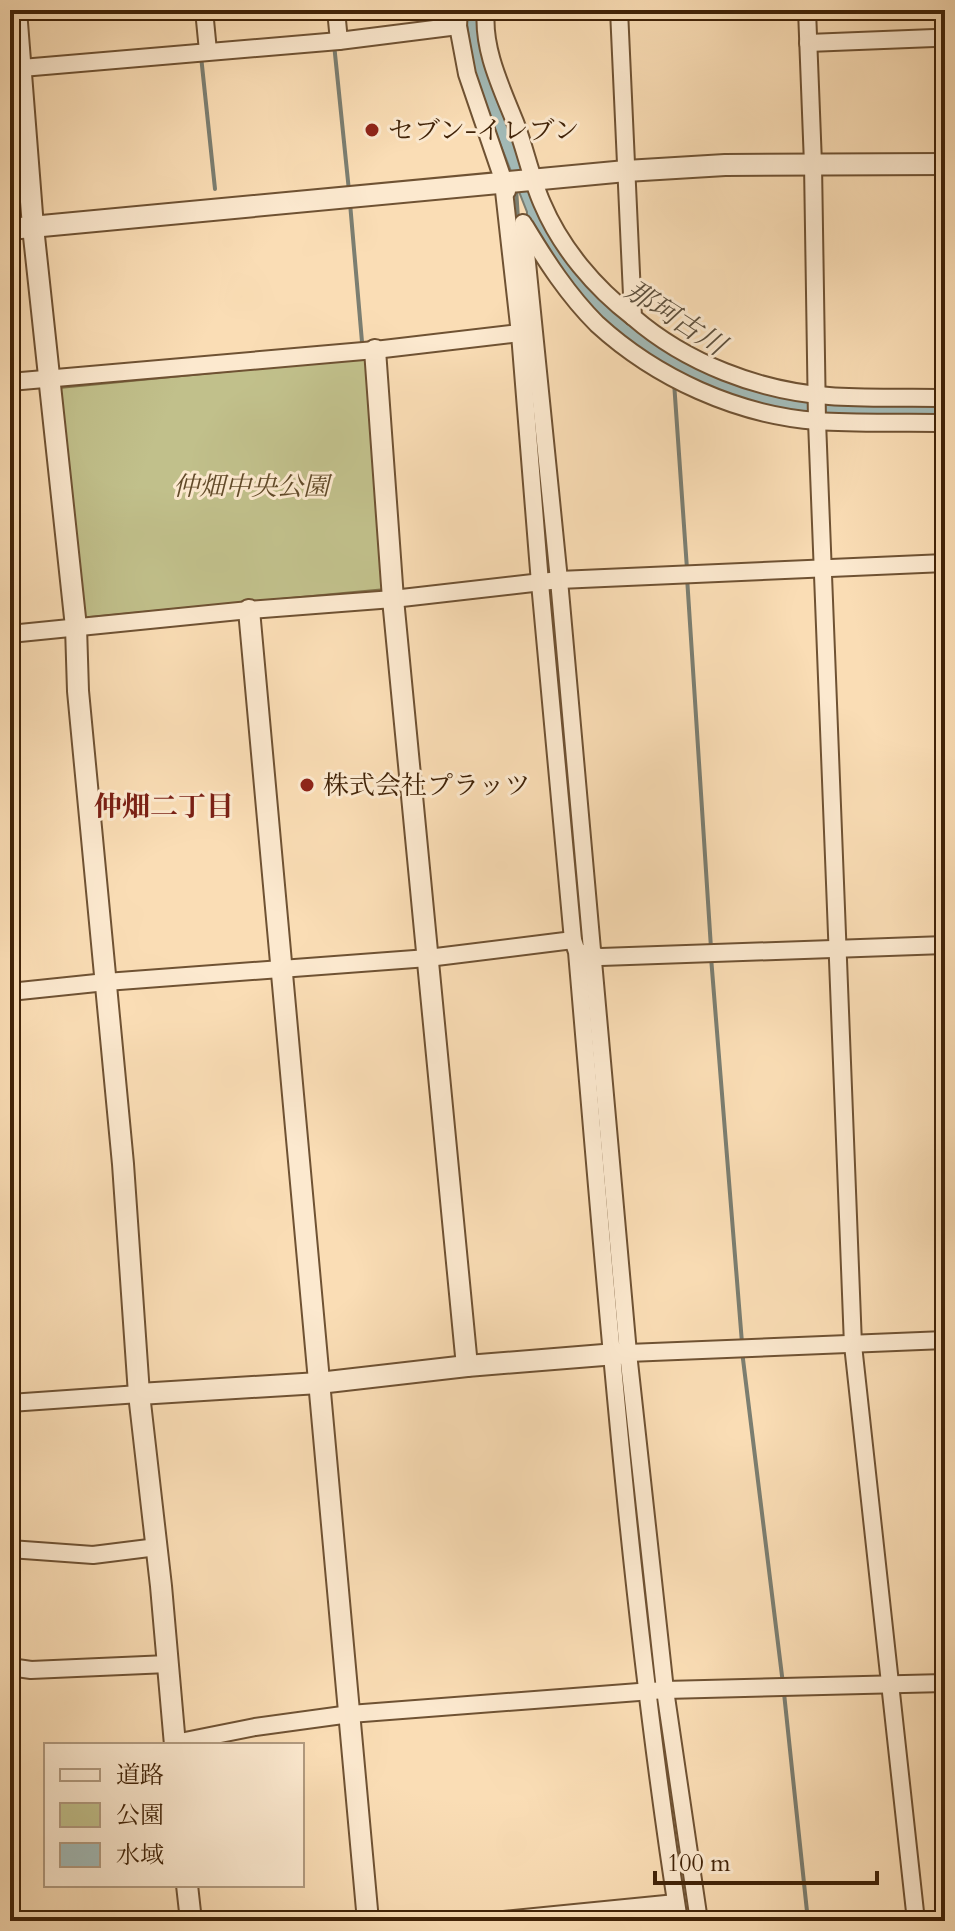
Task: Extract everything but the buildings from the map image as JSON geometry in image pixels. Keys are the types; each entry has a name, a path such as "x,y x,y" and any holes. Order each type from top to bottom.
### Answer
{"street":[{"path":"16,10 16,69 76,627 78,691 123,1164 139,1394 175,1743"},
{"path":"204,10 208,51"},
{"path":"336,10 339,41"},
{"path":"486,10 489,47 497,77 541,201 568,248 590,278 633,317 677,348 724,372 785,390 945,398"},
{"path":"619,10 633,317"},
{"path":"807,10 817,421 853,1345 916,1921"},
{"path":"16,69 339,41 458,18 467,74 503,182 523,223 571,295 598,325 643,359 688,385 761,412 817,421 945,423"},
{"path":"808,43 934,38"},
{"path":"10,229 626,171 725,165 945,164"},
{"path":"503,182 527,332 559,580 581,949"},
{"path":"523,223 540,583 581,949 620,1353 647,1692 679,1921"},
{"path":"10,382 375,350 527,332"},
{"path":"375,350 393,599 467,1366"},
{"path":"10,634 393,599 559,580 945,563"},
{"path":"249,610 368,1921"},
{"path":"10,992 106,982 581,949 601,957 945,945"},
{"path":"10,1403 319,1383 620,1353 945,1340"},
{"path":"620,1353 699,1921"},
{"path":"10,1549 93,1555 157,1547"},
{"path":"10,1667 31,1670 168,1664"},
{"path":"180,1743 255,1727 350,1714 665,1690 945,1683"},
{"path":"187,1887 191,1921"},
{"path":"494,1921 676,1903"}],"green space":[{"name":"仲畑中央公園","path":"367,358 386,589 80,618 59,388"}],"water":[{"path":"465,10 481,10 496,96 539,206 588,281 723,376 945,402 945,419 828,417 762,409 689,380 628,343 573,293 527,220 527,212 475,80"}],"waterway":[{"path":"334,44 349,191"},
{"path":"201,56 215,189"},
{"path":"516,188 518,219"},
{"path":"350,203 362,342"},
{"path":"674,382 687,569"},
{"path":"536,439 549,578"},
{"path":"687,577 711,948"},
{"path":"550,587 575,853"},
{"path":"711,957 742,1343"},
{"path":"742,1351 783,1684"},
{"path":"636,1499 649,1637"},
{"path":"784,1693 808,1921"},
{"path":"668,1793 687,1921"}],"place":[{"name":"セブン-イレブン","path":"372,130"},
{"name":"株式会社プラッツ","path":"307,785"}],"district":[{"name":"仲畑二丁目","path":"164,806"}],"water label":[{"name":"那珂古川","path":"676,317"}]}
